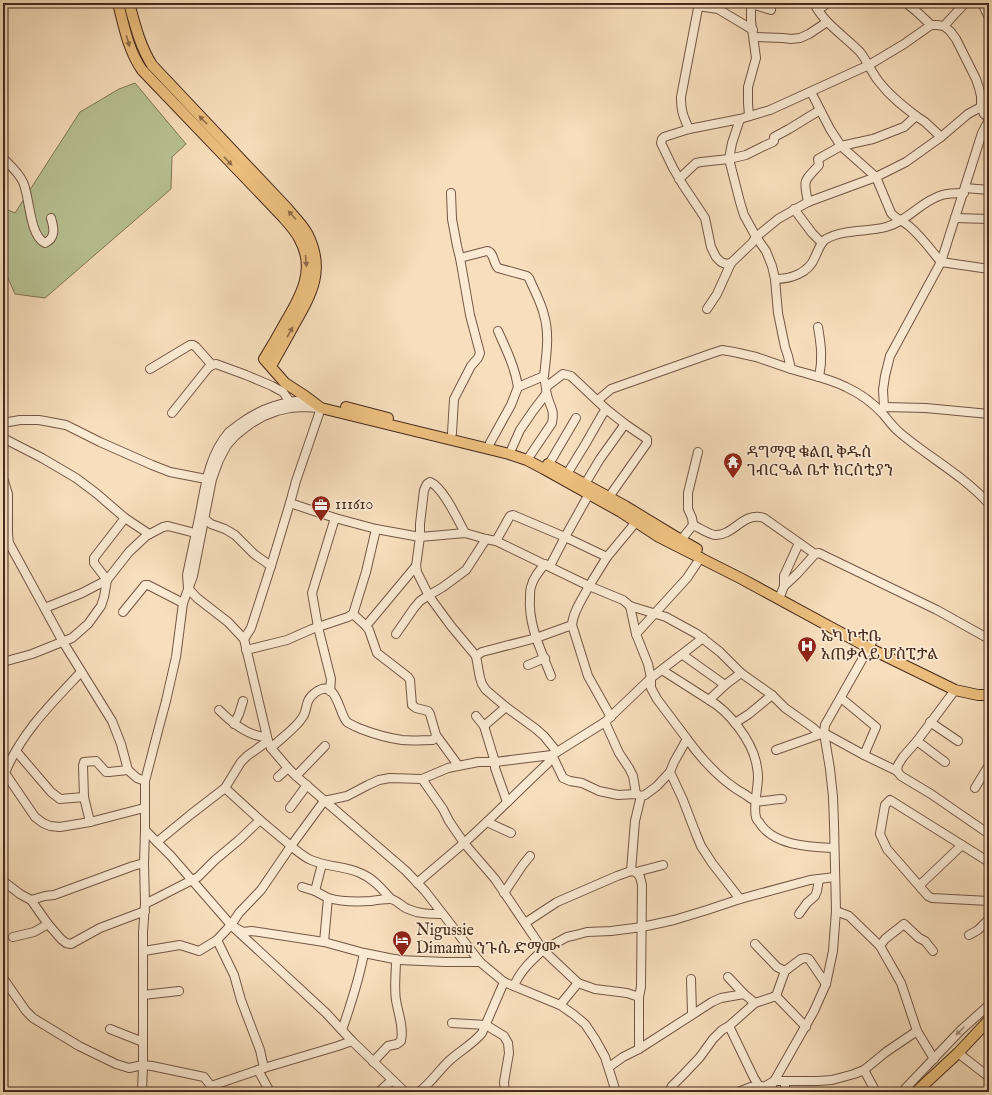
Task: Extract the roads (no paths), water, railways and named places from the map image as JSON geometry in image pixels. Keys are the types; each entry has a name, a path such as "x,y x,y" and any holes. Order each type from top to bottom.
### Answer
{"main road":[{"path":"118,3 131,49 142,70 281,216 300,239 307,259 307,269 302,292 268,363"},
{"path":"130,3 141,44 152,65 301,224 312,245 315,256 316,270 314,283 309,297 268,363"},
{"path":"268,363 285,383 321,408 509,454 528,457 549,464 609,497 681,540 781,593 871,645 955,690 978,695 989,695"},
{"path":"310,399 512,448 621,512 670,543 781,593"},
{"path":"871,645 956,684 968,688 989,689"},
{"path":"916,1092 958,1053 989,1020"}],"street":[{"path":"828,3 816,6 827,22 861,53 879,82 899,103 925,122 941,137"},
{"path":"906,3 931,26"},
{"path":"944,26 965,3"},
{"path":"982,3 989,18"},
{"path":"689,129 681,109 681,97 699,4 718,10 753,33 791,40 809,34 827,22"},
{"path":"750,116 748,87 756,58 751,4 771,10"},
{"path":"731,263 726,264 721,262 716,257 711,247 705,218 678,179 661,143 662,139 689,129 740,119 770,110 869,65 931,26 944,26 950,31 956,39 973,73 981,96 981,107 984,114 989,119 982,133 965,191 941,262 890,356 885,376 882,409"},
{"path":"811,92 830,130 841,146 876,176 890,213 908,225 941,262 989,269"},
{"path":"707,309 717,294 731,263 752,243 756,237 778,219 808,202 876,176 906,162 941,137 968,114 981,107"},
{"path":"678,179 696,163 729,159 746,155 773,142 774,137 820,110"},
{"path":"808,202 805,182 819,165 818,160 841,146 873,139 904,127 916,116"},
{"path":"740,119 732,143 729,159 744,215 756,237 766,250 775,279 778,313 791,369"},
{"path":"3,158 24,183 33,224 38,236 45,243 53,237 54,230 51,218"},
{"path":"775,279 785,279 806,270 815,259 824,240 831,237 845,233 887,226 900,221 928,202 942,195 965,191 989,190"},
{"path":"451,193 452,219 470,315 480,353 478,358 471,366 454,399 452,433"},
{"path":"794,209 822,243"},
{"path":"955,218 989,219"},
{"path":"460,258 487,251 491,253 498,268 524,275 529,278 545,315 547,335 544,376 546,390 553,409 552,424 528,457"},
{"path":"818,327 822,353 822,364 819,377"},
{"path":"490,443 511,405 518,387 509,355 498,331"},
{"path":"150,369 190,345 196,347 212,365"},
{"path":"598,400 611,389 722,350 756,357 791,369 832,380 847,387 882,409 898,432 959,477 982,496 989,504"},
{"path":"172,413 203,374 212,365 216,364 272,386 283,392 290,402"},
{"path":"512,448 520,430 546,390 560,376 564,374 571,376 606,409 647,439 647,443 609,497"},
{"path":"518,387 544,376"},
{"path":"310,399 275,405 261,410 246,419 230,432 218,448 211,463 195,533 187,575 188,588 197,598 228,622 244,639 269,742 288,768 324,801 406,870 480,962 504,982 560,1005 585,1024 605,1057 616,1092"},
{"path":"142,1092 145,907 145,781 176,657 183,603 193,576 205,519 207,485 212,479 219,460 227,445 236,435 250,424 264,416 290,408 321,408 296,481 251,628 244,639"},
{"path":"882,409 926,408 989,414"},
{"path":"567,474 606,409"},
{"path":"549,464 576,418"},
{"path":"3,423 20,420 33,420 66,425 152,465 207,485"},
{"path":"585,484 600,459 625,424"},
{"path":"3,438 42,458 76,478 125,518 149,534"},
{"path":"681,540 693,525 688,509 688,494 698,452"},
{"path":"3,478 9,543 63,642 112,720 121,744 128,770 137,778 145,781"},
{"path":"465,533 442,492 434,484 430,482 427,484 424,490 416,566 417,572 428,596 450,626 476,656 482,684 486,690 506,707 536,728 544,736 554,754 564,778 570,781 582,782 599,791 618,795 645,795 657,786 670,772 687,739"},
{"path":"552,676 536,638 531,621 529,602 530,588 537,574 548,565 589,494"},
{"path":"290,503 335,518 376,529 420,537 465,533 496,542 548,565 589,586 623,600 630,606 666,616 703,638 720,652 741,673 772,695 785,708 812,728 897,771 901,776 931,794 989,834"},
{"path":"496,542 510,516 513,515 607,557"},
{"path":"693,525 715,535 725,533 747,518 758,516 764,518 815,554 819,553 930,607 989,639"},
{"path":"3,662 32,654 72,638 88,624 101,606 107,580 94,563 94,558 125,518"},
{"path":"335,518 312,593 318,628 331,679 330,690 337,699 343,716 348,723 376,734 403,740 433,740 436,735"},
{"path":"205,519 211,524 225,529 235,536 254,554 271,566"},
{"path":"634,872 635,821 638,795 633,776 619,753 608,720 588,676 572,625 575,613 589,586 607,557 636,522"},
{"path":"45,608 82,593 107,580 137,543 149,534 163,527 168,526 195,533"},
{"path":"246,650 287,640 353,614 366,572 376,529"},
{"path":"396,634 420,601 443,588 466,570 486,539"},
{"path":"781,593 784,576 800,542"},
{"path":"781,593 815,554"},
{"path":"636,634 687,578 700,557"},
{"path":"366,626 416,566"},
{"path":"123,612 145,585 148,584 183,603"},
{"path":"630,606 636,634 648,664 651,678 651,688 657,699 699,756 725,781 756,801 782,799"},
{"path":"353,614 366,626 371,634 377,653 408,677 410,680 412,705 416,708 428,711 436,735 458,765"},
{"path":"476,656 482,652 536,638 572,625"},
{"path":"144,950 180,945 199,951 217,940 231,925 239,913 261,890 324,801 347,796 368,785 384,779 422,779 458,765 478,762 520,760 554,754 608,720 651,678 683,655 703,638"},
{"path":"768,1092 806,1027 826,984 832,951 836,911 833,797 830,769 822,734 825,725 871,645"},
{"path":"683,655 725,685"},
{"path":"528,665 544,658"},
{"path":"662,670 726,712 749,744 756,762 758,778 756,817 768,834 778,839 795,844 834,848"},
{"path":"81,672 31,727 16,751 4,775 36,817 43,823 50,826 60,827 90,822 144,808"},
{"path":"709,700 741,673"},
{"path":"157,842 225,788 241,762 247,756 299,723 304,717 308,700 312,696 321,689 330,690"},
{"path":"897,771 898,765 903,757 917,741 955,690"},
{"path":"735,723 749,714 772,695"},
{"path":"841,698 876,727 864,755"},
{"path":"234,724 239,714 242,702"},
{"path":"484,726 506,707"},
{"path":"219,710 234,724 269,742"},
{"path":"476,716 484,726 496,762 495,768 507,802"},
{"path":"930,722 958,741"},
{"path":"776,750 822,734"},
{"path":"917,741 946,762"},
{"path":"296,776 326,746"},
{"path":"16,751 33,769 51,792 60,799 84,797"},
{"path":"417,883 487,822 548,762 554,754"},
{"path":"90,822 84,797 84,762 96,761 106,772 128,770"},
{"path":"975,788 989,765"},
{"path":"278,777 288,768"},
{"path":"670,772 701,846 712,863 740,898"},
{"path":"422,779 464,843 495,879 543,950 578,983 595,989 626,993 639,997"},
{"path":"290,808 307,785"},
{"path":"225,788 291,846 311,860 322,864 348,868 360,873 377,884 391,899 407,909 424,914 442,914"},
{"path":"989,862 890,800 885,805 880,834 887,849 928,896 932,898 989,901"},
{"path":"3,881 20,894 31,900 48,924 66,943 71,944 100,928 145,907 198,877 260,820"},
{"path":"487,822 511,832"},
{"path":"145,830 171,856 231,925 326,1013 352,1041 405,1092"},
{"path":"921,888 921,884 962,845"},
{"path":"504,893 530,856"},
{"path":"31,900 54,895 144,863"},
{"path":"315,891 322,864"},
{"path":"525,922 557,902 634,872 663,865"},
{"path":"634,872 640,877 642,885 641,987 639,997 638,1049"},
{"path":"514,986 518,976 532,960 543,950 567,937 587,932 642,927 674,920 740,898 810,880 835,877"},
{"path":"799,914 807,903 815,896 819,879"},
{"path":"302,887 338,901 351,902 391,899"},
{"path":"324,942 328,898"},
{"path":"836,911 849,916 880,946 901,984 917,1031 934,1059"},
{"path":"969,935 978,930 989,919"},
{"path":"13,937 34,932 48,924"},
{"path":"880,946 885,939 904,924 919,938 925,941 933,950"},
{"path":"231,925 243,932 252,931 324,942 396,959 445,962 480,962"},
{"path":"217,940 234,975 241,1000 260,1050 261,1069 270,1092"},
{"path":"755,944 777,967 785,971"},
{"path":"342,1030 356,988 364,952"},
{"path":"776,996 785,971 801,959 806,958 811,962 826,984"},
{"path":"373,1062 388,1046 397,1044 401,1040 402,1036 396,1000 396,959"},
{"path":"728,977 755,1003"},
{"path":"3,978 26,1011 33,1018 79,1046 116,1064 129,1068 143,1065 152,1066 204,1077 211,1089 261,1069 352,1041"},
{"path":"691,979 692,1014"},
{"path":"419,1092 430,1083 449,1061 477,1040 486,1025 504,982"},
{"path":"560,1005 578,983"},
{"path":"143,995 180,991"},
{"path":"609,1067 716,1000 744,994"},
{"path":"776,996 806,1027"},
{"path":"669,1092 672,1086 700,1057 713,1039 722,1030 729,1026 755,1003 776,996"},
{"path":"902,1092 961,1030 989,1005"},
{"path":"452,1023 486,1025 504,1036 508,1044 509,1053 504,1082 504,1092"},
{"path":"729,1026 759,1086"},
{"path":"110,1029 143,1042"},
{"path":"738,1092 751,1087 766,1086 774,1081 818,1081 832,1080 848,1076 864,1070 886,1052 917,1031"},
{"path":"958,1053 989,1077"},
{"path":"864,1070 876,1092"},
{"path":"379,1092 392,1080"},
{"path":"785,1081 785,1092"}],"place":[{"name":"ዳግማዊ ቁልቢ ቅዱስ ገብርዔል ቤተ ክርስቲያን","path":"733,479"},
{"name":"111610","path":"321,522"},
{"name":"ኤካ ኮተቤ አጠቃላይ ሆስፒታል","path":"807,663"},
{"name":"Nigussie Dimamu ንጉሴ ድማሙ","path":"402,957"}]}
